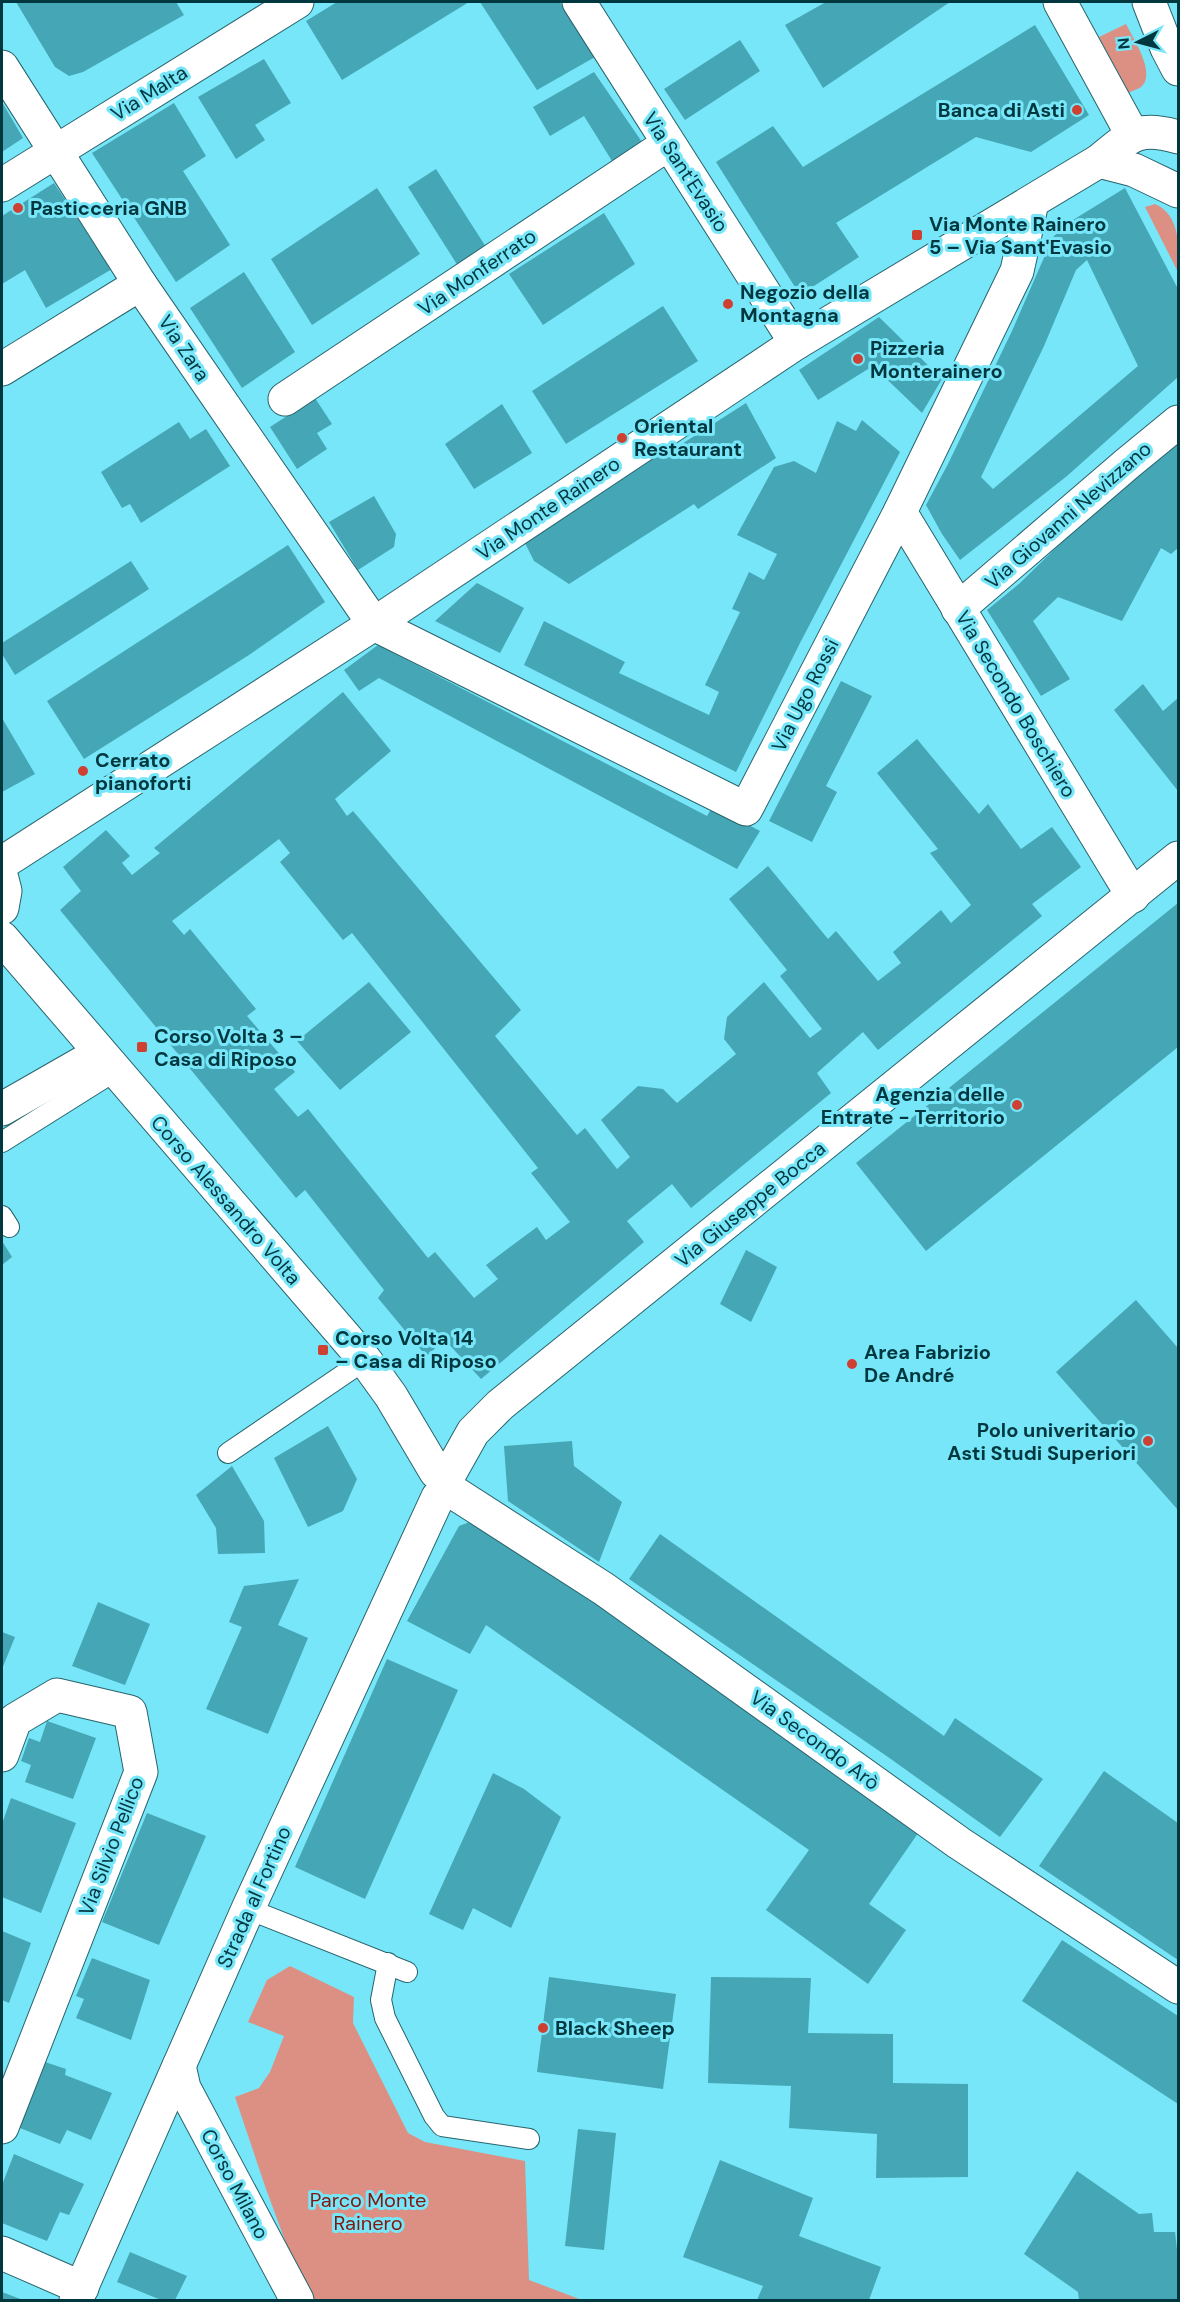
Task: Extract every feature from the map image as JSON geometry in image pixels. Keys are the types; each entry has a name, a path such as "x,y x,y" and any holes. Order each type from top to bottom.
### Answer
{"street":[{"name":"Via Malta","path":"2,185 297,2"},
{"name":"Via Sant'Evasio","path":"579,2 795,343"},
{"path":"1060,2 1132,134 1161,132 1179,137"},
{"path":"1149,2 1167,48 1179,69"},
{"name":"Via Zara","path":"2,67 140,284 374,624"},
{"name":"Via Monte Rainero","path":"2,864 374,624 795,343 1100,161 1132,134"},
{"name":"Via Monferrato","path":"285,399 668,144"},
{"path":"1100,161 1134,170 1179,191"},
{"name":"Via Ugo Rossi","path":"374,624 746,809 900,512 1017,271 1032,201"},
{"path":"2,369 140,284"},
{"name":"Via Giovanni Nevizzano","path":"958,609 1179,422"},
{"name":"Via Secondo Boschiero","path":"900,512 1132,896"},
{"name":"Via Giuseppe Bocca","path":"444,1483 473,1432 500,1405 1179,858"},
{"path":"2,879 4,891 2,908"},
{"name":"Corso Alessandro Volta","path":"2,938 365,1360 391,1396 444,1483"},
{"path":"2,1109 108,1062"},
{"name":"Strada al Fortino","path":"79,2294 248,1909 444,1483"},
{"name":"Via Secondo Arò","path":"444,1483 604,1589 959,1844 1179,1987"},
{"name":"Via Silvio Pellico","path":"2,1755 15,1720 57,1695 130,1712 141,1772 2,2127"},
{"name":"Corso Milano","path":"179,2066 184,2088 297,2301"},
{"path":"2,2253 79,2294"}],"lane":[{"path":"2,1142 108,1062"},
{"path":"228,1453 365,1360"},
{"path":"248,1909 407,1972"},
{"path":"388,1963 381,2000 385,2018 434,2116 442,2126 529,2139"}],"green space":[{"path":"1126,24 1142,56 1146,74 1141,87 1128,93 1099,37"},
{"path":"1155,204 1169,215 1174,223 1178,242 1178,272 1145,207"},
{"name":"Parco Monte Rainero","path":"290,1966 354,1997 353,2023 408,2133 425,2142 525,2161 529,2280 582,2300 307,2300 235,2097 259,2088 270,2072 284,2036 248,2022 267,1980"}],"building":[{"path":"16,2 176,2 184,15 83,72 69,76 55,67"},
{"path":"337,2 469,2 342,80 306,21"},
{"path":"480,2 560,2 595,57 537,90"},
{"path":"826,2 950,2 823,88 785,25"},
{"path":"1035,25 1089,115 1031,152 976,137 836,223 859,257 800,295 716,162 773,126 803,167"},
{"path":"740,40 760,71 685,120 664,89"},
{"path":"264,59 291,103 255,125 265,140 236,159 198,97"},
{"path":"594,72 642,142 612,161 584,116 550,136 533,107"},
{"path":"2,102 23,138 2,152"},
{"path":"174,103 206,156 183,171 230,245 176,282 92,153"},
{"path":"436,169 486,247 458,266 408,187"},
{"path":"54,183 112,269 46,308 25,270 2,284 2,216"},
{"path":"377,188 420,254 312,325 271,259"},
{"path":"1125,188 1178,289 1178,377 1067,476 960,560 926,505 1012,331 1053,237 1068,223","holes":["1087,260 1138,366 993,489 981,477 1044,346 1076,270"]},
{"path":"604,213 635,264 543,325 509,274"},
{"path":"244,272 295,352 242,388 190,308"},
{"path":"663,306 698,361 566,444 532,391"},
{"path":"879,317 942,379 922,413 873,366 818,400 799,370"},
{"path":"315,398 332,424 317,433 327,449 297,469 270,427"},
{"path":"746,403 776,458 698,509 694,504 569,584 534,561 525,543 660,452 663,456"},
{"path":"502,404 532,453 474,489 445,444"},
{"path":"862,420 900,452 800,643 736,772 524,665 544,621 625,662 619,673 709,715 719,692 705,685 740,612 732,609 749,572 764,580 777,554 737,535 774,467 794,461 816,473 837,421 856,431"},
{"path":"179,422 190,439 206,429 230,466 141,523 130,504 122,508 101,472"},
{"path":"1178,436 1178,548 1171,554 1161,548 1122,621 1058,597 1033,621 1070,679 1041,696 987,610 1020,583 1112,493"},
{"path":"374,496 396,534 394,547 358,570 329,522"},
{"path":"288,545 325,602 249,655 84,759 47,701"},
{"path":"131,561 149,589 15,675 2,654 2,643"},
{"path":"477,583 524,608 500,653 435,621"},
{"path":"378,645 707,816 713,806 760,831 737,869 379,678 359,691 344,670"},
{"path":"841,681 872,696 826,786 837,792 812,842 769,821"},
{"path":"1143,684 1163,711 1178,698 1178,791 1114,710"},
{"path":"343,692 391,751 335,799 347,816 353,811 521,1010 495,1036 577,1135 585,1128 617,1169 630,1157 601,1120 638,1086 663,1089 677,1103 736,1054 724,1039 727,1017 764,982 810,1038 822,1029 780,976 787,970 729,899 768,866 828,939 836,931 878,981 901,963 893,952 941,910 951,923 971,905 930,853 938,849 877,773 917,739 979,814 988,804 1021,849 1052,827 1081,867 1032,904 1042,916 878,1050 863,1032 817,1073 831,1093 691,1208 672,1184 627,1221 644,1242 481,1379 445,1340 426,1356 378,1298 384,1290 305,1190 296,1198 60,910 81,891 63,867 106,830 130,856 122,863 132,875 160,853 154,848","holes":["279,839 290,853 280,862 343,940 352,933 538,1168 531,1173 570,1222 546,1240 537,1227 486,1265 498,1279 474,1298 435,1252 428,1258 308,1109 298,1117 274,1089 295,1072 247,1016 256,1009 190,929 184,935 172,921"]},
{"path":"2,718 35,774 2,792"},
{"name":"Agenzia delle Entrate - Territorio","path":"1178,903 1178,1047 926,1251 856,1163"},
{"path":"369,982 411,1032 340,1090 297,1041"},
{"path":"2,1241 12,1257 2,1265"},
{"path":"746,1250 777,1267 751,1322 720,1304"},
{"name":"Polo univeritario Asti Studi Superiori","path":"1136,1300 1178,1348 1178,1510 1056,1372"},
{"path":"328,1426 357,1479 343,1511 308,1527 274,1458"},
{"path":"572,1441 574,1466 622,1502 599,1562 508,1501 504,1446"},
{"path":"232,1466 264,1521 265,1553 218,1554 216,1528 196,1495"},
{"path":"478,1519 923,1826 869,1904 906,1930 868,1984 766,1910 809,1850 486,1625 470,1654 407,1621 459,1526"},
{"path":"660,1534 944,1736 955,1718 1043,1779 1000,1837 629,1579"},
{"path":"299,1579 278,1625 308,1638 268,1734 206,1709 242,1627 229,1622 244,1586"},
{"path":"98,1602 150,1624 125,1685 72,1666"},
{"path":"2,1632 15,1637 2,1669"},
{"path":"387,1659 458,1690 365,1899 295,1867"},
{"path":"47,1721 96,1738 73,1799 25,1782 31,1765 21,1761 29,1738 40,1742"},
{"path":"1104,1771 1178,1823 1178,1960 1039,1866"},
{"path":"493,1773 524,1789 561,1817 511,1928 473,1908 463,1930 429,1914"},
{"path":"11,1798 76,1823 41,1913 2,1897 2,1824"},
{"path":"147,1813 206,1836 159,1945 102,1922"},
{"path":"2,1931 31,1943 9,2003 2,2000"},
{"path":"1062,1940 1178,2016 1178,2104 1022,2001"},
{"path":"92,1958 150,1980 131,2040 76,2018 84,1999 76,1996"},
{"path":"549,1977 676,1994 663,2089 537,2072"},
{"path":"711,1977 811,1978 808,2033 893,2034 893,2083 968,2084 968,2177 876,2178 877,2134 789,2128 791,2086 708,2083"},
{"path":"42,2061 66,2069 65,2075 112,2093 91,2140 67,2130 60,2144 15,2126"},
{"path":"578,2129 616,2133 604,2250 565,2246"},
{"path":"14,2154 84,2184 69,2215 60,2212 47,2241 2,2223 2,2185"},
{"path":"720,2160 813,2198 799,2236 881,2267 869,2300 757,2300 763,2286 683,2257"},
{"path":"1077,2171 1139,2214 1152,2213 1154,2232 1175,2232 1178,2258 1178,2300 1079,2300 1078,2292 1024,2254"},
{"path":"130,2252 187,2276 175,2300 161,2300 117,2282"},
{"path":"2,2292 23,2300 2,2300"}],"place":[{"name":"Banca di Asti","path":"1077,110"},
{"name":"Pasticceria GNB","path":"18,208"},
{"name":"Via Monte Rainero 5 – Via Sant'Evasio","path":"917,235"},
{"name":"Negozio della Montagna","path":"728,304"},
{"name":"Pizzeria Monterainero","path":"858,359"},
{"name":"Oriental Restaurant","path":"622,438"},
{"name":"Cerrato pianoforti","path":"83,771"},
{"name":"Corso Volta 3 – Casa di Riposo","path":"142,1047"},
{"name":"Agenzia delle Entrate - Territorio","path":"1017,1105"},
{"name":"Corso Volta 14 – Casa di Riposo","path":"323,1350"},
{"name":"Area Fabrizio De André","path":"852,1364"},
{"name":"Polo univeritario Asti Studi Superiori","path":"1148,1441"},
{"name":"Black Sheep","path":"543,2028"}]}
